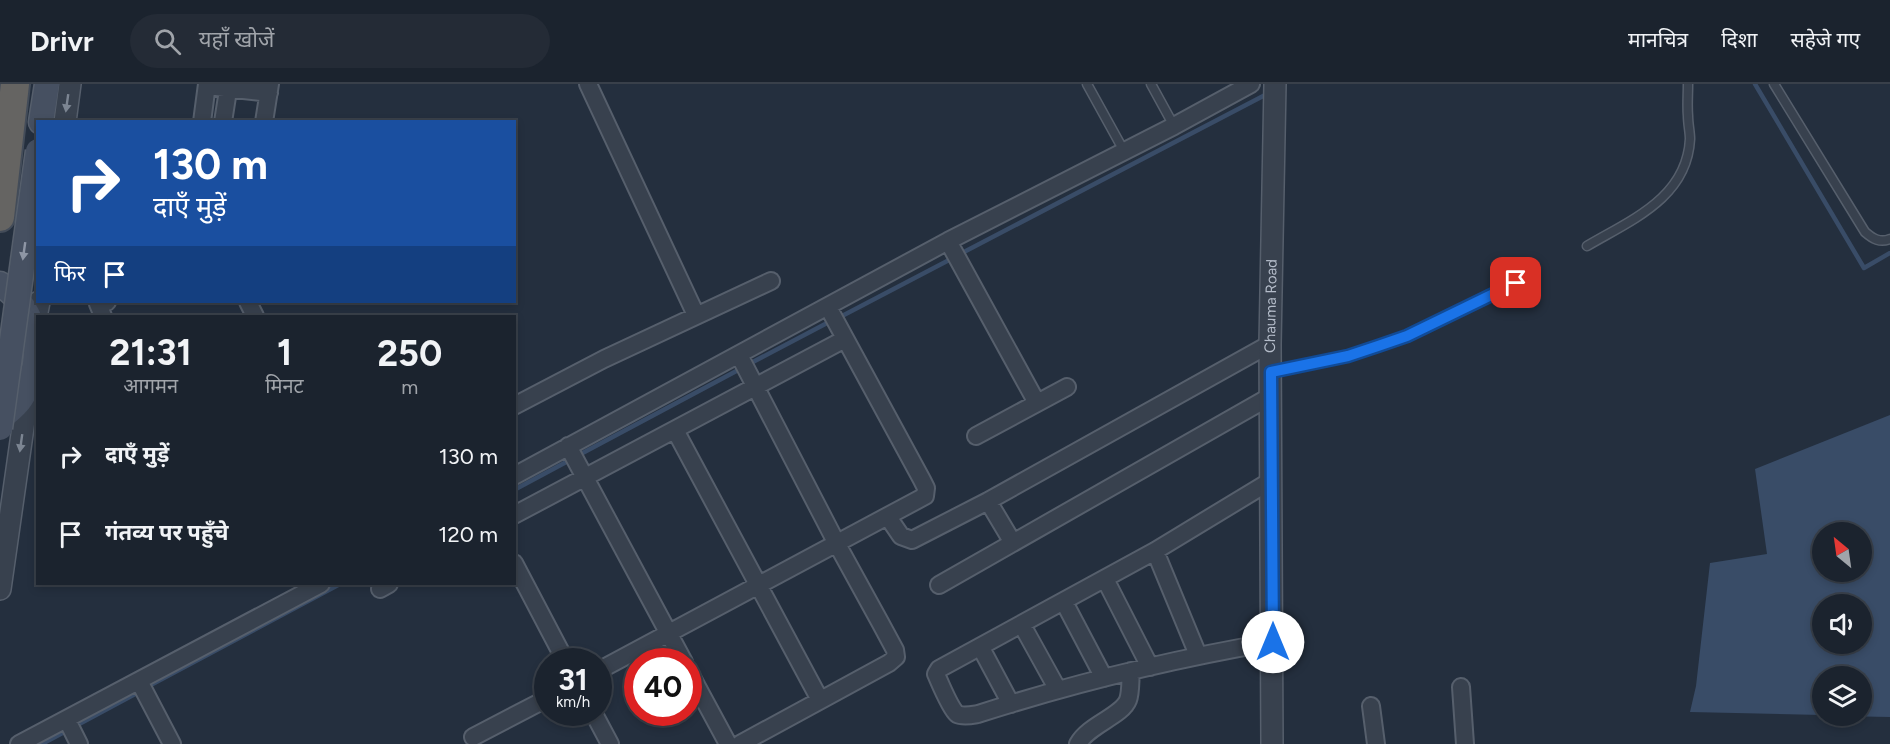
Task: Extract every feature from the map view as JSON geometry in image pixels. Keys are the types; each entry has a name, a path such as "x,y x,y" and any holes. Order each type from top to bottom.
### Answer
{"highway":[{"path":"0,217 15,84"}],"main road":[{"path":"41,120 46,84"},
{"path":"0,429 36,166"},
{"path":"0,284 21,303 34,327 36,340"},
{"path":"0,419 19,402 32,379 36,362"}],"street":[{"path":"65,120 70,84"},
{"path":"516,513 576,459 739,355 948,241 1174,126 1251,84"},
{"path":"202,120 207,85 269,89 264,120"},
{"path":"591,85 696,315"},
{"path":"223,120 229,86"},
{"name":"Chauma Road","path":"1272,744 1270,344 1276,92"},
{"path":"948,241 1037,403"},
{"path":"516,405 560,381 771,281"},
{"path":"102,303 98,304 103,315"},
{"path":"612,664 925,496 926,488 828,307"},
{"path":"34,327 36,317"},
{"path":"516,475 675,430 845,339"},
{"path":"888,517 901,536 912,540 988,501 1270,344"},
{"path":"739,355 895,650 896,657 890,663 740,744"},
{"path":"0,589 29,385"},
{"path":"976,436 1067,387"},
{"path":"939,585 1271,396"},
{"path":"675,430 820,700"},
{"path":"576,459 677,648"},
{"path":"1272,480 1155,551 939,669 936,674 951,705 957,714 964,716 1131,671 1198,655 1273,642"},
{"path":"988,501 1013,543"},
{"path":"1155,551 1198,655"},
{"path":"516,567 559,648"},
{"path":"1105,579 1150,667"},
{"path":"19,744 319,585"},
{"path":"1064,602 1104,678"},
{"path":"1022,625 1058,690"},
{"path":"981,648 1011,704"},
{"path":"1078,744 1082,737 1122,708 1128,700 1131,671"},
{"path":"139,681 172,744"},
{"path":"1461,687 1464,744"},
{"path":"702,696 728,744"},
{"path":"473,737 534,705"},
{"path":"1371,706 1376,744"},
{"path":"67,720 79,744"},
{"path":"600,726 610,744"}],"lane":[{"path":"1087,84 1124,151"},
{"path":"1151,84 1174,126"},
{"path":"1587,246 1658,203 1668,194 1681,174 1690,139 1689,84"},
{"path":"1774,84 1865,232 1873,239 1885,241 1890,239"},
{"path":"1271,372 1348,356 1407,336 1516,283"}],"water":[{"path":"1890,415 1890,717 1872,717 1872,666 1812,666 1812,715 1690,712 1696,686 1710,563 1767,554 1755,469"}],"waterway":[{"path":"1755,84 1864,268 1890,253"},
{"path":"962,253 1267,94"},
{"path":"842,316 951,259"},
{"path":"749,364 829,322"},
{"path":"577,456 742,368"},
{"path":"516,489 570,460"},
{"path":"147,687 338,585"},
{"path":"42,744 137,693"}],"route":[{"path":"1273,642 1271,372 1348,356 1407,336 1516,283"}]}
